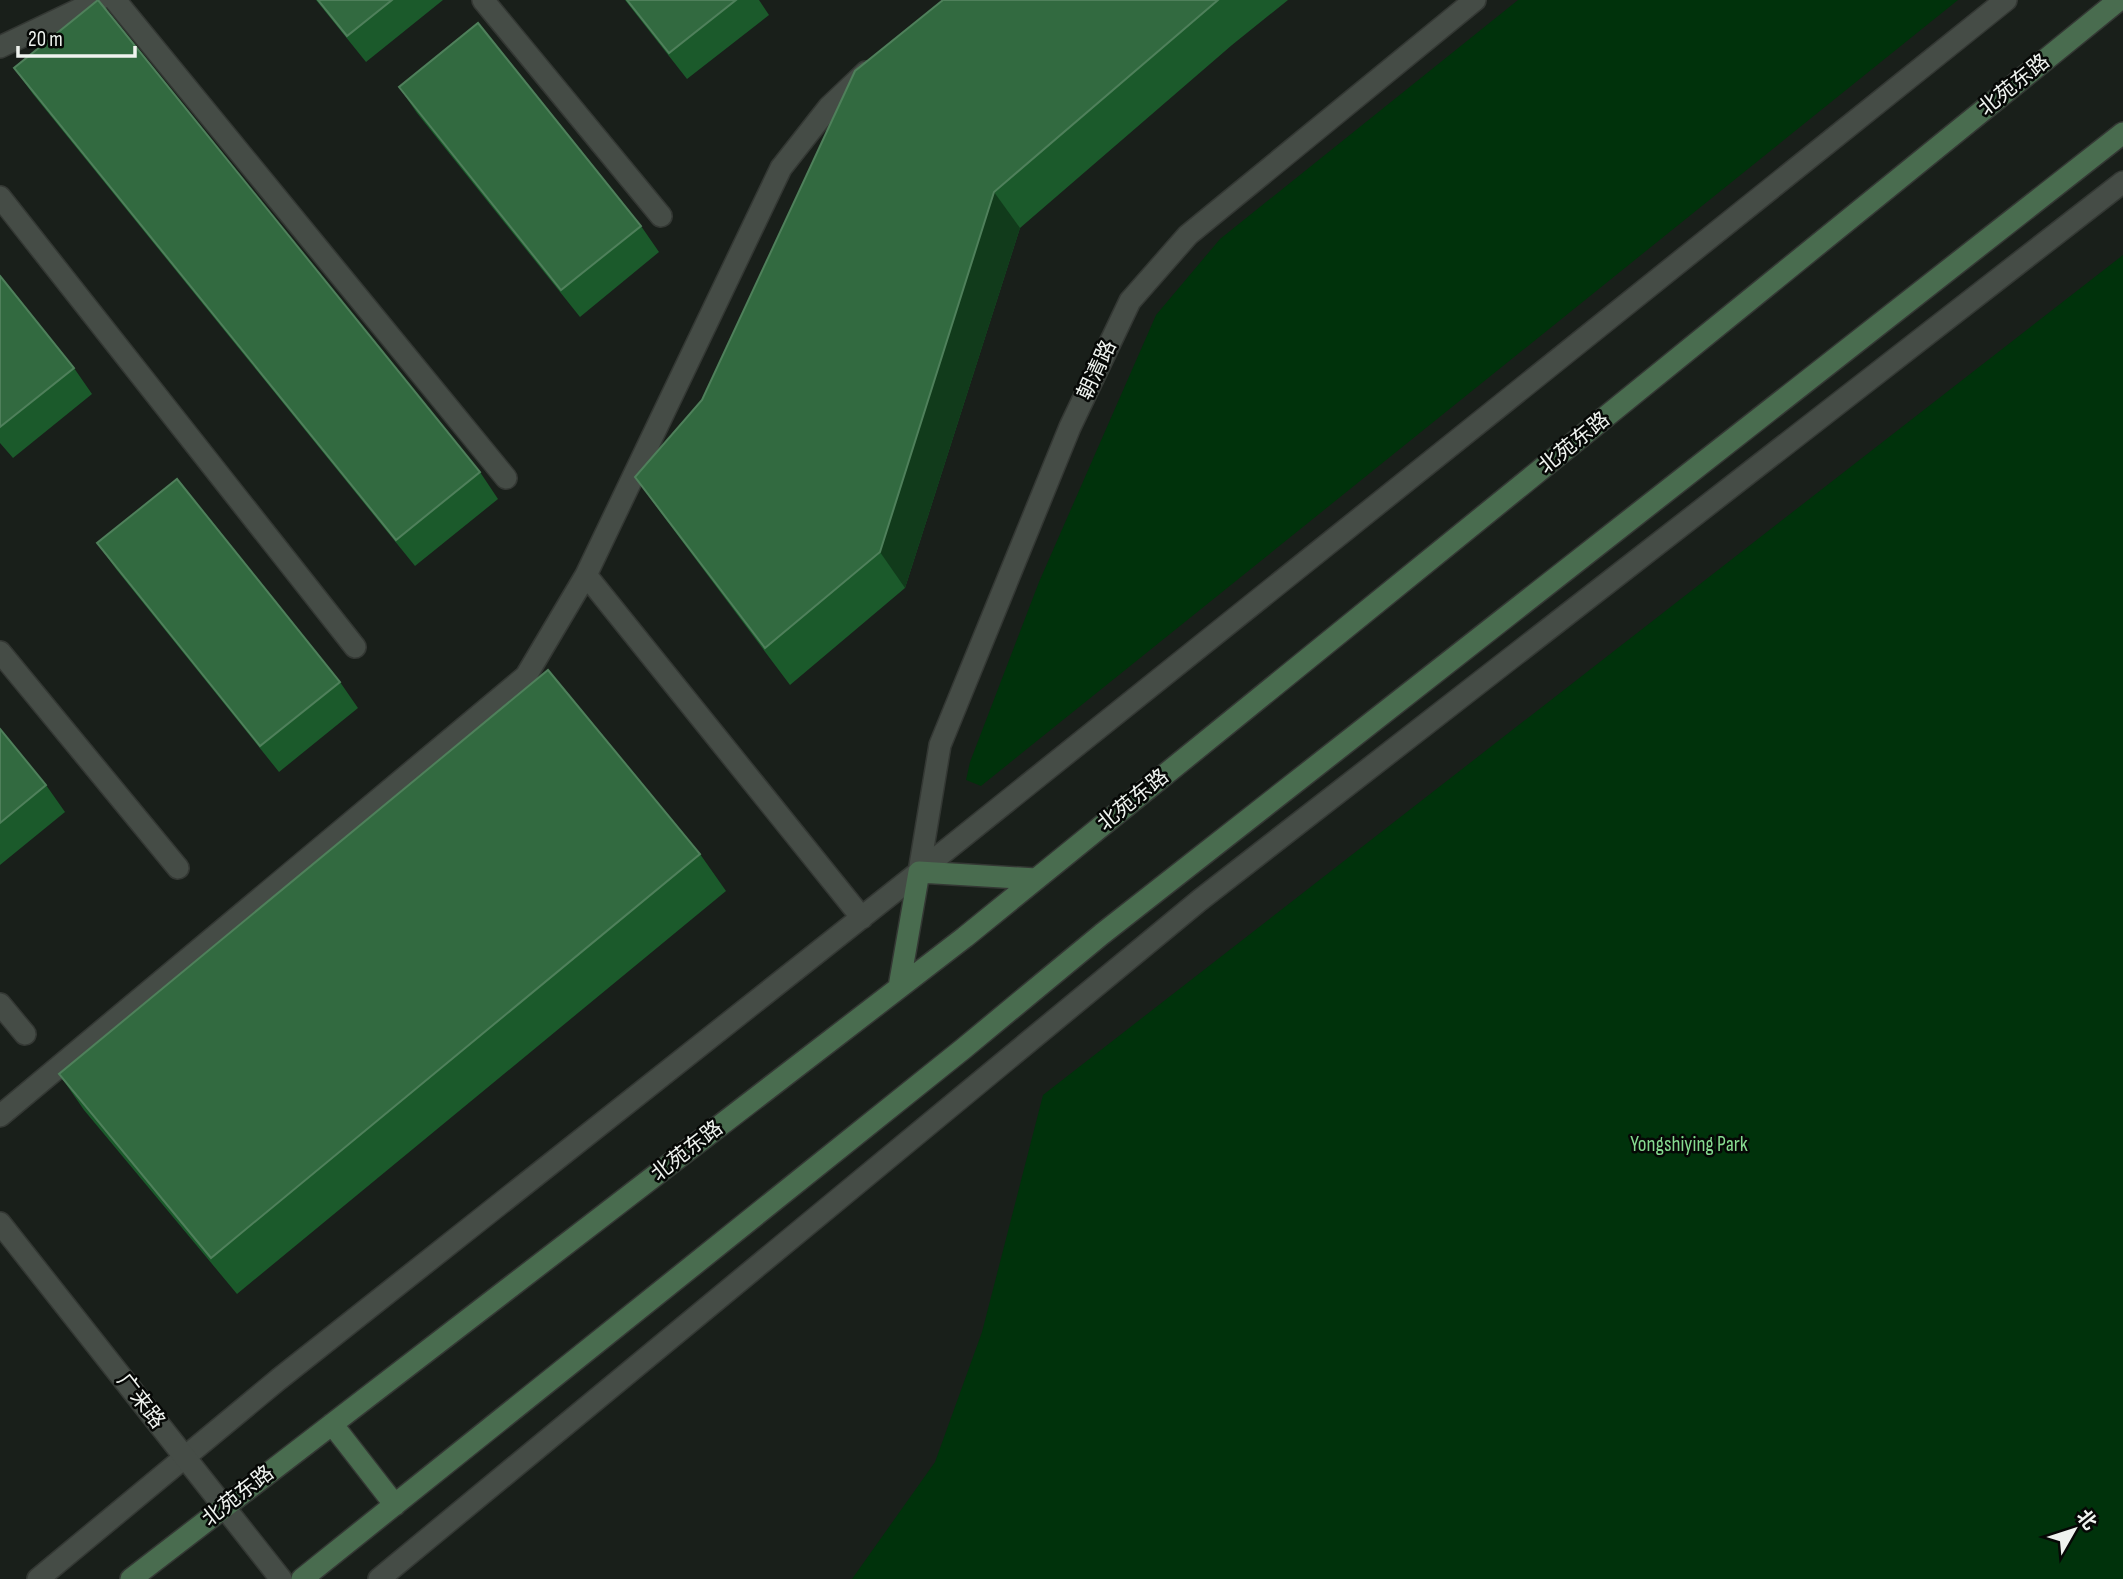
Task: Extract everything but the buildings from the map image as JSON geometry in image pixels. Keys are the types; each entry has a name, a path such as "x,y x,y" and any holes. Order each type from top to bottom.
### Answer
{"main road":[{"name":"北苑东路","path":"131,1579 899,988 2119,0"},
{"path":"302,1579 963,1049 1102,934 2123,133"},
{"path":"899,988 919,873 1036,879"},
{"path":"332,1424 394,1505"}],"street":[{"path":"0,47 99,0"},
{"path":"115,0 506,478"},
{"path":"482,0 661,216"},
{"name":"朝清路","path":"919,873 940,745 1070,428 1129,301 1188,235 1475,0"},
{"path":"38,1579 290,1371 919,873 2006,0"},
{"path":"0,1116 526,676 586,575 782,168 829,107 876,62"},
{"path":"379,1579 1200,900 2123,182"},
{"path":"0,197 355,647"},
{"path":"586,575 862,918"},
{"path":"0,652 178,868"},
{"path":"0,1004 25,1034"},
{"name":"广来路","path":"0,1223 281,1579"}],"green space":[{"path":"1518,0 1958,0 981,786 966,780 970,762 1039,582 1156,315 1220,239"},
{"name":"Yongshiying Park","path":"2123,255 2123,1579 852,1579 935,1462 982,1332 1043,1095"}]}
